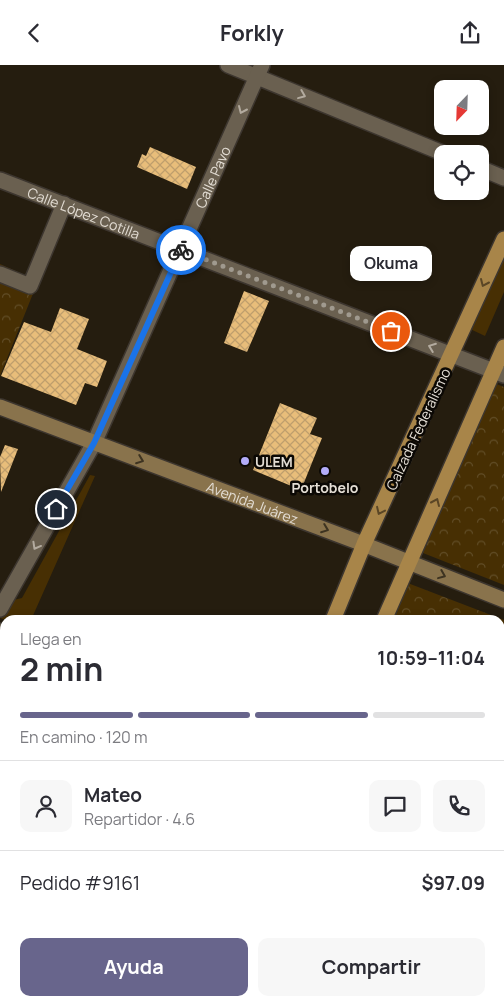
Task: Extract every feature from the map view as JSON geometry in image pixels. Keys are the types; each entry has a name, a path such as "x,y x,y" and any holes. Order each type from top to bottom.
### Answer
{"main road":[{"name":"Calzada Federalismo","path":"335,615 364,544 504,239"},
{"path":"386,615 499,373 504,347"},
{"name":"Avenida Juárez","path":"0,407 364,544 504,600"}],"street":[{"path":"228,65 259,71 434,149"},
{"name":"Calle Pavo","path":"0,609 94,443 259,71"},
{"path":"489,172 504,178"},
{"name":"Calle López Cotilla","path":"0,180 499,373"},
{"path":"0,274 30,286 64,204"}],"green space":[{"path":"504,246 504,292 485,336 468,328"},
{"path":"0,264 38,281 0,376"},
{"path":"491,382 504,387 504,585 418,551"},
{"path":"90,475 95,476 33,615 2,615 9,601 22,598"},
{"path":"405,582 491,615 390,615"}],"building":[{"path":"150,147 196,167 187,189 137,167 142,154 146,156"},
{"path":"244,291 269,301 247,352 224,343"},
{"path":"60,308 89,319 77,349 107,361 97,387 85,383 76,405 1,376 24,322 51,332"},
{"path":"280,403 317,418 310,434 322,438 301,490 253,470"},
{"path":"5,445 18,449 1,492 0,457"}],"way so far":[{"path":"181,250 391,331"}],"place":[{"name":"Okuma","path":"391,331"},
{"name":"ULEM","path":"245,461"},
{"name":"Portobelo","path":"325,471"}],"route":[{"path":"56,509 94,443 181,250"}]}
